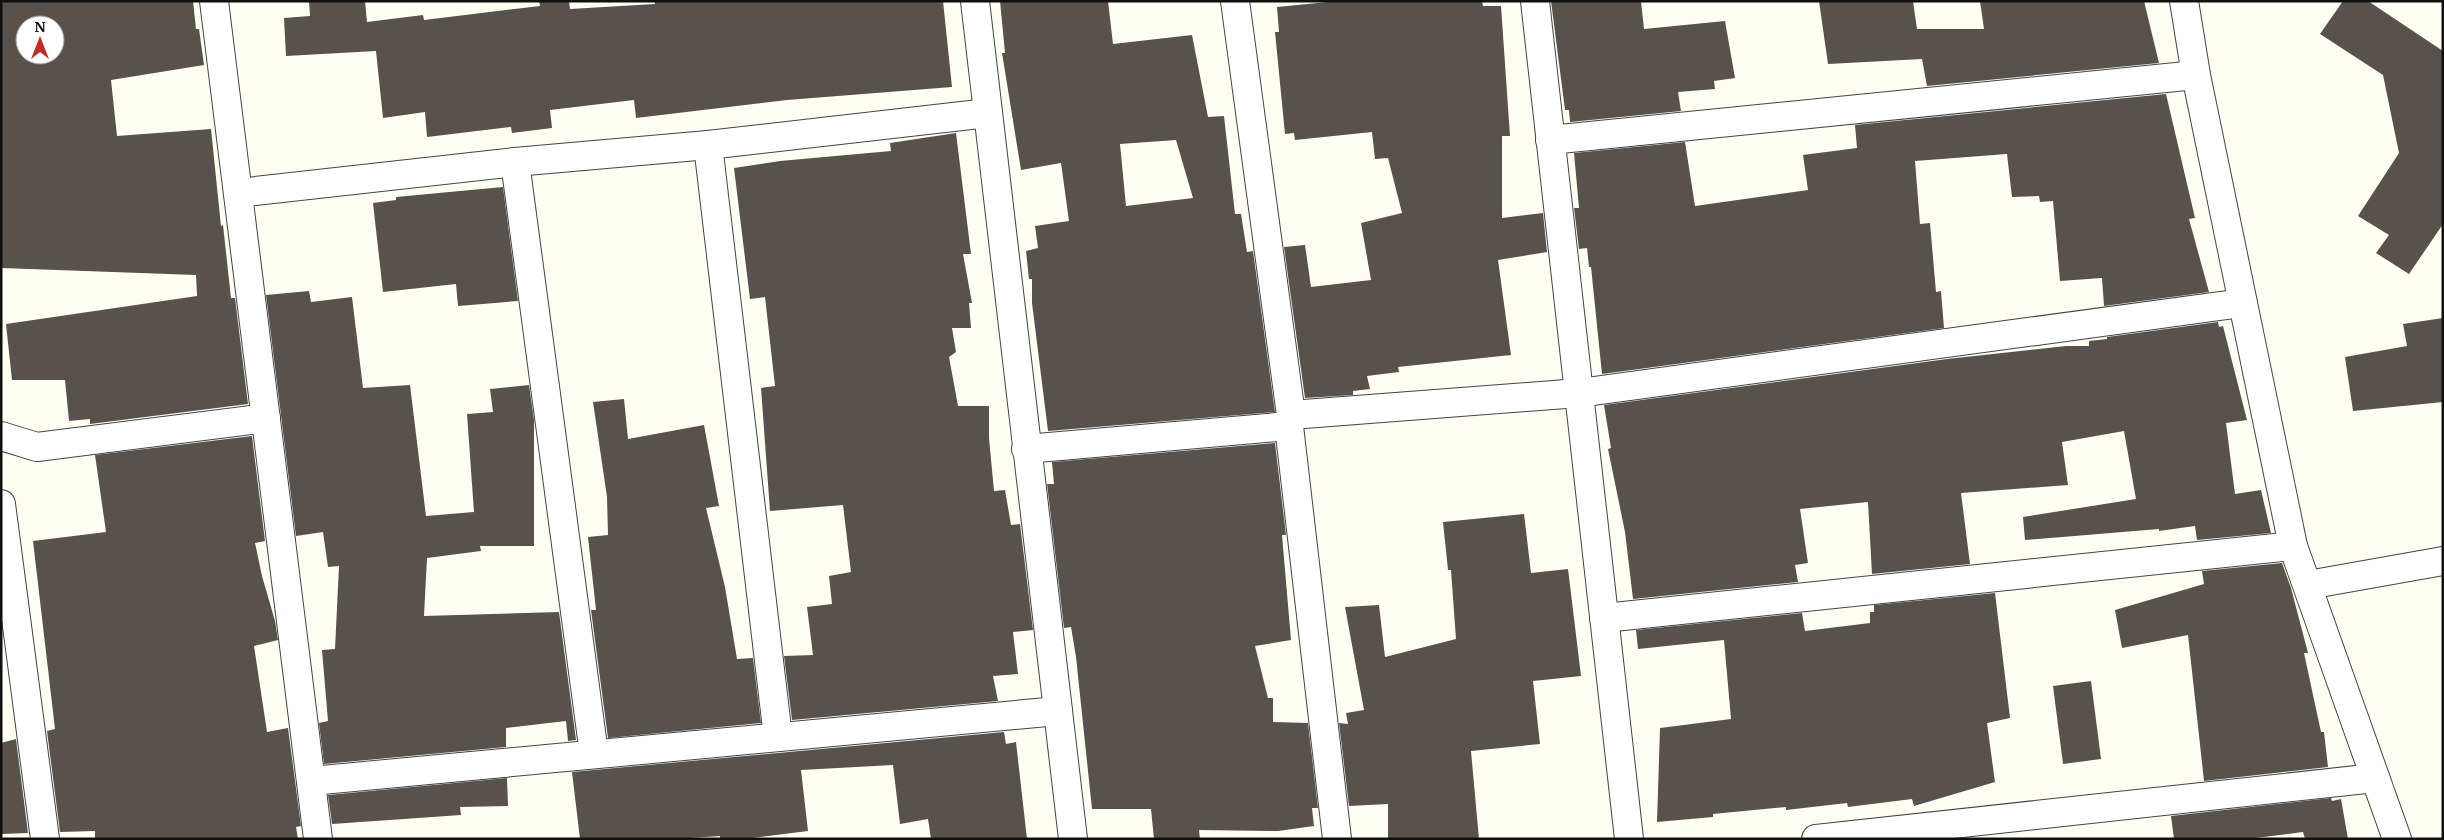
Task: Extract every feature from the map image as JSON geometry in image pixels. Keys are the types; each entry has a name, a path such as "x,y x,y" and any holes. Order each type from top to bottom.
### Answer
{"street":[{"path":"214,1 318,839"},
{"path":"975,1 1072,839"},
{"path":"1235,1 1290,421 1337,839"},
{"path":"1535,1 1629,839"},
{"path":"2184,1 2196,75 2293,546 2397,839"},
{"path":"1550,140 2196,75"},
{"path":"238,193 515,162 708,145 988,112"},
{"path":"708,145 778,737"},
{"path":"515,162 594,754"},
{"path":"1026,449 1579,392 2242,302"},
{"path":"1,436 37,447 266,418"},
{"path":"1,504 12,676 45,839"},
{"path":"1604,618 2293,546"},
{"path":"2308,585 2443,561"},
{"path":"311,782 1058,711"},
{"path":"1816,839 2376,778"}],"building":[{"path":"1,1 193,1 196,29 199,29 204,65 111,80 117,136 211,129 221,226 223,225 231,298 235,298 248,404 90,424 90,419 69,421 65,380 12,380 6,324 197,296 196,275 1,268"},
{"path":"309,1 365,1 367,22 423,15 424,20 540,6 539,1 569,1 570,9 655,4 655,1 943,1 952,87 787,100 636,118 634,100 550,110 552,128 512,133 511,127 427,137 425,112 383,118 376,51 286,56 284,18 310,16"},
{"path":"1000,1 1108,1 1113,44 1192,35 1208,117 1224,116 1235,214 1241,214 1247,252 1253,251 1275,412 1048,431 1032,303 1032,279 1029,279 1026,251 1038,248 1035,226 1069,221 1061,163 1021,170 1002,53 1005,53","holes":["1176,140 1193,198 1126,206 1120,144"]},
{"path":"1338,1 1482,1 1483,6 1501,6 1510,136 1502,136 1502,218 1543,213 1547,252 1498,260 1511,355 1398,367 1399,372 1367,376 1370,389 1353,391 1353,395 1305,398 1284,247 1305,245 1311,287 1371,280 1361,223 1402,213 1388,158 1375,159 1372,132 1295,140 1294,133 1285,134 1275,32 1279,32 1277,7"},
{"path":"1551,1 1641,1 1644,29 1725,21 1735,78 1714,81 1715,89 1678,92 1681,111 1570,122 1569,110 1565,110"},
{"path":"1819,1 1913,1 1917,29 1984,29 1980,1 2144,1 2159,63 1927,86 1922,59 1828,64"},
{"path":"2343,1 2368,1 2443,51 2443,224 2409,274 2376,253 2389,235 2358,216 2399,153 2383,75 2320,34"},
{"path":"2166,94 2195,218 2189,219 2209,292 2104,306 2102,278 2060,281 2053,201 2040,202 2039,196 2012,197 2007,154 1915,161 1920,224 1930,223 1936,292 1941,291 1944,328 1602,374 1591,267 1589,267 1587,248 1579,249 1574,208 1579,208 1574,153 1685,142 1695,206 1808,190 1803,155 1857,148 1855,125"},
{"path":"956,133 971,254 963,254 972,303 969,303 971,328 952,328 956,352 949,357 958,406 989,406 989,438 994,491 1005,490 1011,525 1020,524 1033,630 1013,632 1018,674 993,676 998,701 792,720 784,656 813,655 807,607 832,604 829,576 851,572 843,505 770,511 761,388 775,386 765,297 750,299 734,168 780,161 891,151 890,143"},
{"path":"503,187 518,301 458,306 456,284 383,292 373,203 396,200 396,197"},
{"path":"309,291 311,302 352,297 363,388 410,385 426,516 474,512 467,414 493,412 490,389 529,385 534,420 534,546 480,546 481,551 427,558 424,616 559,612 576,740 568,741 566,721 506,728 506,747 324,764 319,723 328,721 322,650 335,649 339,566 328,567 323,532 296,536 266,295"},
{"path":"2443,318 2443,402 2353,411 2345,357 2407,346 2403,324"},
{"path":"2218,322 2219,327 2223,326 2247,420 2226,423 2235,494 2261,490 2271,533 2197,540 2195,526 2159,531 2159,529 2025,540 2023,517 2136,499 2124,431 2062,442 2068,485 1961,493 1970,564 1872,574 1868,502 1800,509 1808,563 1795,565 1798,582 1633,599 1625,532 1608,449 1611,448 1604,405 1947,359 2066,346 2089,346 2089,341 2107,339 2107,337"},
{"path":"624,399 628,439 704,425 719,506 706,508 725,587 737,659 753,658 761,723 608,738 591,610 596,610 588,537 608,535 607,497 593,402"},
{"path":"252,436 265,541 255,543 278,640 254,646 267,732 288,728 301,826 296,827 298,839 95,839 95,831 60,832 47,731 55,729 33,541 106,532 95,455"},
{"path":"1275,443 1286,535 1282,535 1291,640 1255,646 1268,698 1273,698 1273,722 1308,723 1318,808 1312,808 1314,826 1278,831 1199,830 1200,839 1154,839 1151,809 1092,809 1076,657 1071,627 1064,628 1047,484 1054,484 1052,462"},
{"path":"1524,514 1531,573 1568,569 1581,676 1533,681 1540,744 1471,751 1479,839 1388,839 1388,804 1349,806 1339,723 1348,724 1346,713 1364,710 1345,607 1379,605 1385,657 1456,639 1451,570 1448,570 1443,522"},
{"path":"2282,563 2291,588 2308,653 2304,653 2321,732 2324,732 2328,767 2204,781 2188,635 2122,648 2115,610 2204,584 2202,571"},
{"path":"1995,593 2010,718 1987,723 1995,782 1914,806 1912,799 1848,807 1847,803 1786,810 1786,807 1713,814 1713,817 1657,822 1660,728 1731,719 1724,640 1638,649 1636,630 1802,613 1805,631 1870,623 1870,612 1874,612 1874,605"},
{"path":"2091,681 2101,759 2063,764 2053,686"},
{"path":"1004,732 1006,744 1016,742 1027,839 931,839 928,819 900,824 893,765 801,770 808,831 745,839 720,839 720,836 676,839 580,839 572,772"},
{"path":"16,739 28,833 1,834 1,743"},
{"path":"507,778 508,806 460,807 461,815 332,824 328,795"},
{"path":"2331,798 2332,801 2341,799 2348,839 2305,839 2303,832 2247,839 2174,839 2171,816"}]}
